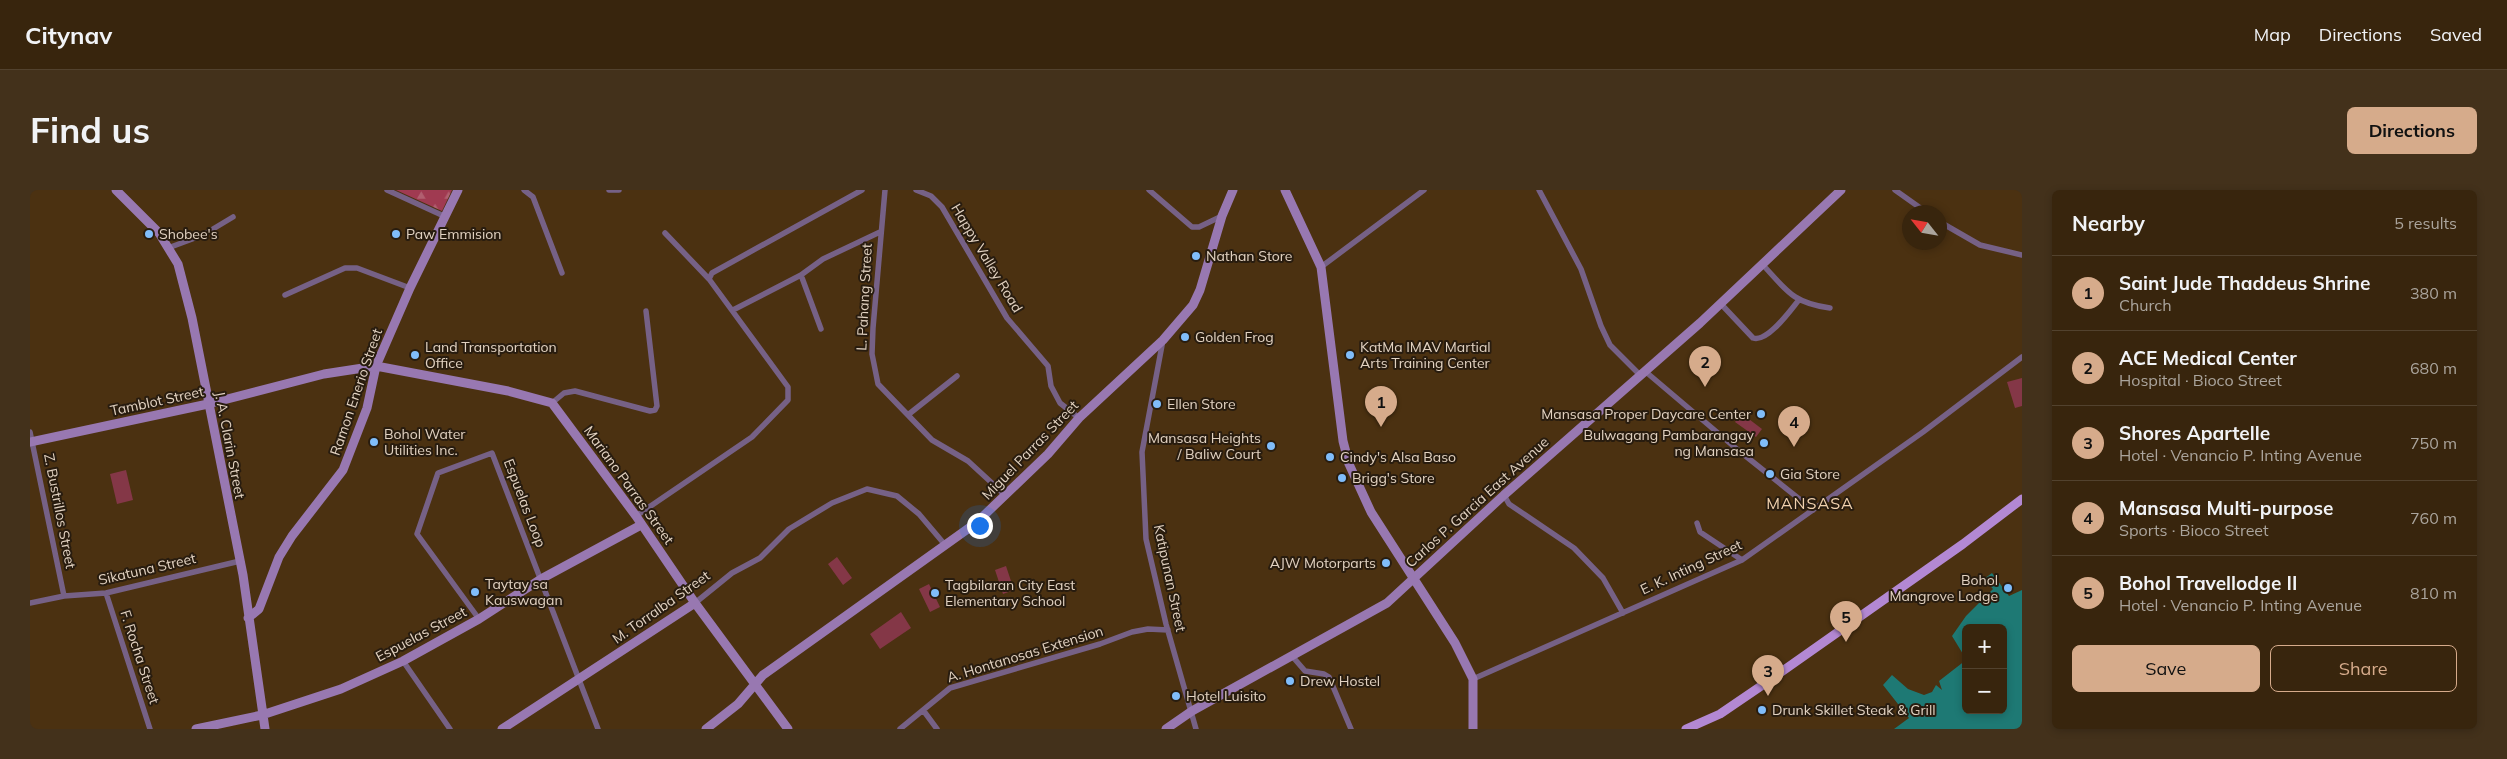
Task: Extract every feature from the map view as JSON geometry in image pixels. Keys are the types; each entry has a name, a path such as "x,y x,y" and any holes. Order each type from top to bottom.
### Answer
{"main road":[{"name":"J. A. Clarin Street","path":"116,190 160,233 178,264 192,318 240,561 265,729"},
{"name":"Ramon Enerio Street","path":"248,618 259,609 279,557 292,536 343,470 367,408 376,366 410,288 458,190"},
{"name":"Miguel Parras Street","path":"706,729 730,712 763,675 976,523 1048,454 1079,418 1163,340 1193,305 1200,290 1222,216 1233,190"},
{"path":"1285,190 1321,267 1343,441 1349,464 1371,512 1455,642 1473,679 1473,729"},
{"name":"Carlos P. Garcia East Avenue","path":"1166,729 1192,711 1386,603 1504,495 1644,374 1763,265 1841,190"},
{"path":"376,366 508,391 552,403"},
{"name":"Tamblot Street","path":"31,438 208,404 324,374 376,366"},
{"name":"Mariano Parras Street","path":"552,403 636,516 695,603 788,729"},
{"path":"1686,729 1720,714 1767,682 1963,544 2022,499"},
{"name":"Espuelas Street","path":"196,729 262,715 341,689 403,661 479,619 541,579 641,525"},
{"name":"M. Torralba Street","path":"502,729 695,603"}],"street":[{"path":"387,190 446,217"},
{"path":"524,190 533,197 562,273"},
{"path":"608,190 619,190"},
{"path":"709,279 712,273 862,190"},
{"name":"L. Pahang Street","path":"885,190 873,328 874,366 882,391 908,414 932,440 968,461 1006,496"},
{"name":"Happy Valley Road","path":"916,190 931,196 942,207 1007,318 1048,366 1051,386 1060,403 1079,418"},
{"path":"1149,190 1192,227 1199,227 1222,216"},
{"path":"1321,267 1424,190"},
{"path":"1539,190 1581,269 1601,326 1610,345 1813,510"},
{"path":"1895,190 1916,205"},
{"path":"168,248 203,234 233,217"},
{"path":"1947,226 1980,245 2022,255"},
{"path":"733,310 801,275 823,258 880,232"},
{"path":"636,516 752,437 788,400 788,387 733,310 709,279 664,233"},
{"path":"1763,265 1798,300 1810,305 1830,308"},
{"path":"285,295 345,268 357,268 410,288"},
{"path":"801,275 821,329"},
{"path":"1721,304 1753,338 1758,340 1763,338 1784,318 1798,300"},
{"path":"552,403 564,393 575,392 650,411 655,410 657,406 646,311"},
{"name":"Katipunan Street","path":"1163,340 1142,452 1146,539 1168,630 1196,729"},
{"name":"E. K. Inting Street","path":"1473,679 1742,560 2022,357"},
{"path":"908,414 957,376"},
{"name":"Z. Bustrillos Street","path":"31,438 64,596"},
{"name":"Espuelas Loop","path":"479,619 417,534 438,473 492,452 541,579"},
{"name":"M. Torralba Street","path":"695,603 732,573 760,558 789,529 832,503 867,489 897,496 920,514 946,546"},
{"path":"1504,495 1509,504 1574,548 1603,578 1623,613"},
{"path":"1697,524 1700,532 1742,560"},
{"name":"Sikatuna Street","path":"30,604 64,596 106,593 240,561"},
{"path":"541,579 598,729"},
{"name":"F. Rocha Street","path":"106,593 150,729"},
{"name":"A. Hontanosas Extension","path":"900,729 950,688 1100,644 1132,632 1148,629 1168,630"},
{"path":"1292,656 1305,672 1324,674 1329,677 1351,729"},
{"path":"403,661 450,729"},
{"path":"923,710 937,729"}],"green space":[{"path":"396,190 452,190 442,211"}],"shaded area":[{"path":"2022,378 2022,406 2015,408 2007,382"},
{"path":"1741,413 1762,429 1756,437 1735,422"},
{"path":"126,470 133,500 117,504 110,474"},
{"path":"837,557 852,578 843,585 828,564"},
{"path":"1006,566 1014,590 1003,594 995,570"},
{"path":"929,584 940,607 930,612 919,589"},
{"path":"901,612 911,628 880,649 870,634"}],"water":[{"path":"1992,573 2009,596 2022,590 2022,729 1894,729 1909,718 1883,685 1892,675 1908,689 1924,695 1932,692 1936,685 1942,690 1939,681 1962,663 1962,714 2007,714 2007,624 1962,624 1962,652 1952,636 1966,616 1993,589 1984,579"}],"place":[{"name":"Shobee's","path":"149,234"},
{"name":"Paw Emmision","path":"396,234"},
{"name":"Nathan Store","path":"1196,256"},
{"name":"Golden Frog","path":"1185,337"},
{"name":"Land Transportation Office","path":"415,355"},
{"name":"KatMa IMAV Martial Arts Training Center","path":"1350,355"},
{"name":"ACE Medical Center","path":"1705,387"},
{"name":"Ellen Store","path":"1157,404"},
{"name":"Mansasa Proper Daycare Center","path":"1761,414"},
{"name":"Saint Jude Thaddeus Shrine","path":"1381,427"},
{"name":"Bohol Water Utilities Inc.","path":"374,442"},
{"name":"Bulwagang Pambarangay ng Mansasa","path":"1764,443"},
{"name":"Mansasa Heights / Baliw Court","path":"1271,446"},
{"name":"Mansasa Multi-purpose","path":"1794,447"},
{"name":"Cindy's Alsa Baso","path":"1330,457"},
{"name":"Gia Store","path":"1770,474"},
{"name":"Brigg's Store","path":"1342,478"},
{"name":"AJW Motorparts","path":"1386,563"},
{"name":"Bohol Mangrove Lodge","path":"2008,588"},
{"name":"Taytay sa Kauswagan","path":"475,592"},
{"name":"Tagbilaran City East Elementary School","path":"935,593"},
{"name":"Bohol Travellodge II","path":"1846,642"},
{"name":"Drew Hostel","path":"1290,681"},
{"name":"Hotel Luisito","path":"1176,696"},
{"name":"Shores Apartelle","path":"1768,696"},
{"name":"Drunk Skillet Steak & Grill","path":"1762,710"}],"district":[{"name":"MANSASA","path":"1810,503"}]}
